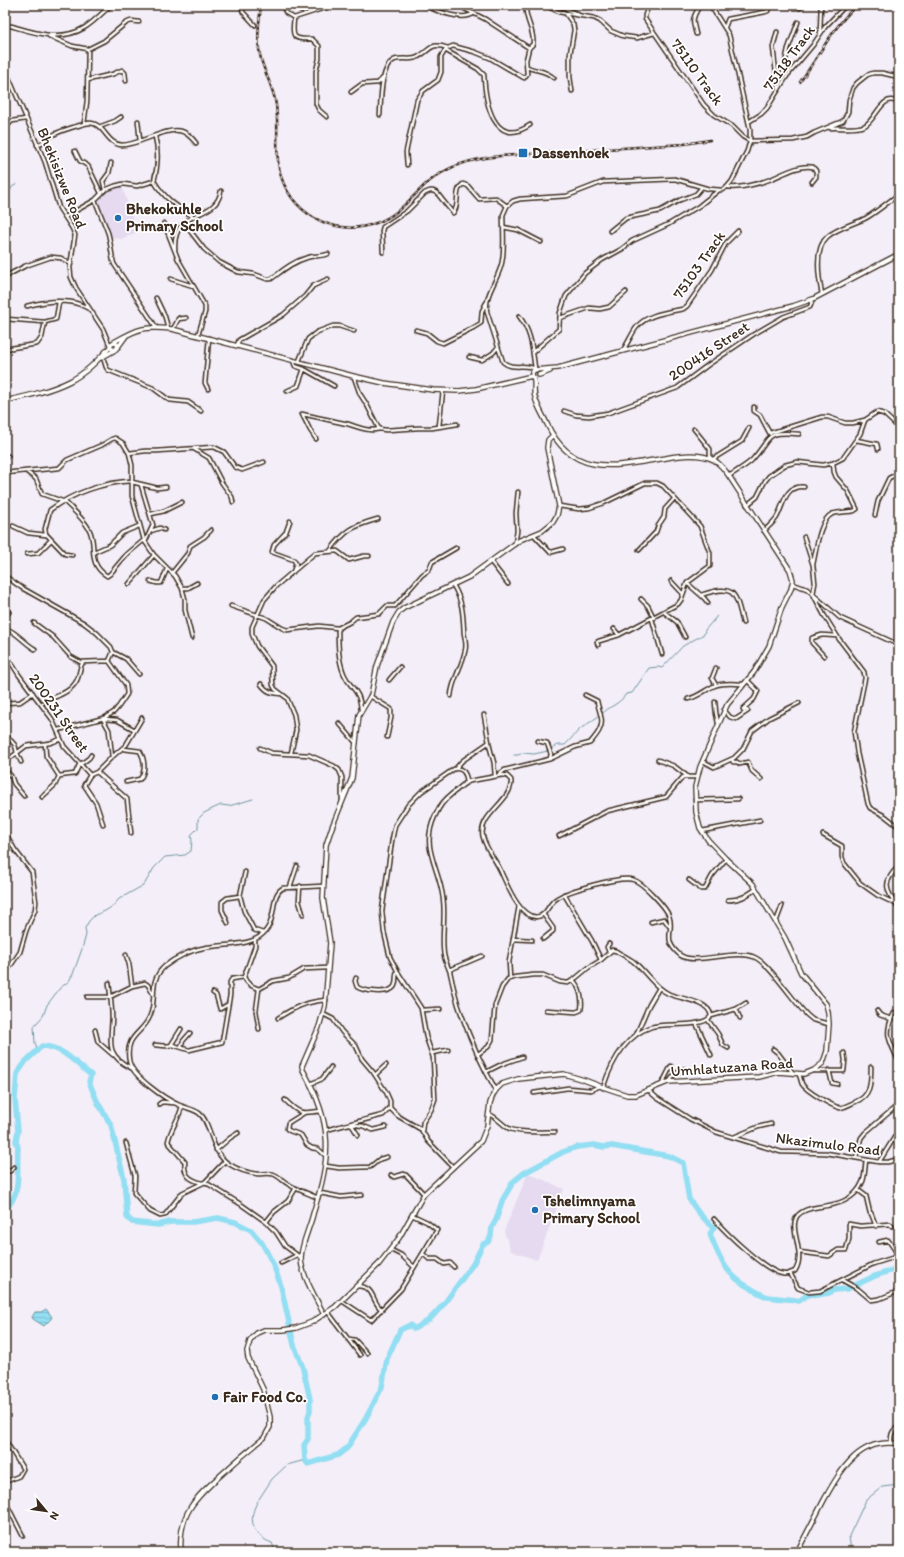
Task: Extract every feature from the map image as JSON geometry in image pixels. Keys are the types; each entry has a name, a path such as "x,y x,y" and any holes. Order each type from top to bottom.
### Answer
{"street":[{"path":"48,35 78,31 90,24 110,5"},
{"path":"241,5 243,12 255,26"},
{"path":"282,5 286,12 294,18"},
{"path":"294,18 334,5"},
{"path":"424,5 461,17 470,16 474,13"},
{"path":"457,5 486,19 529,48"},
{"path":"407,165 406,147 411,134 414,110 417,100 423,92 438,80 441,72 441,57 445,50 453,46 476,52 525,78 527,74 526,60 529,48 533,44 534,38 526,17 526,5"},
{"path":"545,5 566,14 594,18 600,21 611,31 623,36 637,38 654,33"},
{"path":"559,5 581,17"},
{"name":"75110 Track","path":"650,5 645,15 645,19 708,109 714,115 730,124 743,137 750,141"},
{"path":"710,5 725,28 730,39 750,121 750,141 728,187"},
{"path":"725,28 725,24 728,19 768,11 769,5"},
{"path":"820,33 821,5"},
{"name":"75118 Track","path":"750,121 764,112 787,76 813,45 820,33 846,5"},
{"path":"696,34 692,24 699,6"},
{"path":"566,14 574,29 570,54 570,77 572,91"},
{"path":"294,18 292,33 295,37 301,40 312,39 319,46 319,59 316,71 316,104 319,110 327,117"},
{"path":"5,26 11,26 48,35 66,44 88,49 104,41 126,23 131,21 139,22"},
{"path":"777,82 783,73 788,49 798,22"},
{"path":"777,32 774,47 778,89"},
{"path":"380,115 383,77 386,69 393,61 417,58 429,47 434,45 448,48"},
{"path":"84,124 88,80 88,49"},
{"path":"445,50 478,69 484,75 485,96 490,113 502,128 515,132 530,125"},
{"path":"527,67 534,70 547,71 554,78"},
{"path":"88,80 113,74 122,70 125,72 126,81"},
{"name":"Bhekisizwe Road","path":"5,72 9,78 45,162 59,208 75,235 71,264 71,277 107,336 110,346"},
{"path":"750,141 793,140 807,137 827,129 840,123 846,118 850,94 862,78 878,72 899,78"},
{"path":"351,92 362,84 378,83 383,77"},
{"path":"827,129 854,128 866,125 886,102 894,100 899,103"},
{"path":"99,127 122,117"},
{"path":"5,128 12,121 26,118"},
{"path":"138,121 140,141"},
{"path":"37,145 41,144 56,133 92,123 99,127 112,142 116,144 124,145 169,132 180,131 187,134 196,143"},
{"path":"154,181 158,163 158,152 155,136"},
{"path":"75,151 80,161 88,166 101,193"},
{"path":"105,190 103,181 109,173 111,163"},
{"path":"533,352 560,327 561,308 569,290 595,265 616,253 632,241 669,224 699,206 719,190 728,187 737,188 764,182 799,168 809,166 813,167 816,171 816,177 812,182"},
{"path":"539,376 527,366 511,366 505,364 501,358 487,312 487,302 502,262 504,212 507,206 510,203 520,199 567,196 608,182 674,179 719,190"},
{"path":"65,217 95,200 105,190 123,184 137,186 154,181"},
{"path":"154,181 169,200 181,210 192,216"},
{"path":"383,252 383,227 407,211 425,193 432,191 437,193 451,211 455,212 457,208 458,191 463,184 468,186 479,199 496,198 507,206"},
{"path":"610,231 626,218 664,209 680,200 694,195 702,186"},
{"path":"175,253 175,243 179,228 192,216 210,209 217,204 221,191"},
{"path":"822,295 818,277 819,261 824,240 834,232 873,214 899,194"},
{"path":"95,200 108,232 110,253 114,264 156,327"},
{"path":"164,223 175,253 206,309 198,335"},
{"path":"184,224 200,244 215,259 241,273 254,274 267,279 271,279 284,268 303,258 328,254"},
{"path":"503,227 513,228 542,242"},
{"name":"75103 Track","path":"623,350 636,329 646,320 656,315 683,309 687,306 712,270 730,238 738,231"},
{"path":"97,361 114,342 135,331 156,327 174,329 353,376 410,387 443,391 476,388 517,379 534,372 553,369 780,310 822,295 899,254"},
{"path":"5,278 25,266 51,257 60,258 71,264"},
{"path":"171,279 194,286"},
{"path":"237,345 239,340 283,315 305,296 313,286 328,279"},
{"path":"560,318 589,308 609,307 626,292"},
{"path":"156,298 165,317 168,328"},
{"name":"200416 Street","path":"564,411 576,415 589,416 608,413 677,388 708,364 754,334 783,317 810,307 813,299"},
{"path":"27,306 42,302 71,302 90,309"},
{"path":"5,319 45,322 56,319 59,302"},
{"path":"416,330 427,333 439,342 447,342 481,323 482,307 487,302"},
{"path":"518,316 526,326 533,352 534,394 537,404 552,436 560,446 572,456 588,463 600,465 625,465 680,456 711,459 719,464 729,476 787,564 792,574 793,584 807,589 828,609 849,623 899,645"},
{"path":"174,329 179,318 186,318"},
{"path":"5,349 36,344 42,337 45,322"},
{"path":"299,361 308,340 317,332 333,326 339,326 354,331"},
{"name":"Bhekisizwe Road","path":"107,336 114,342"},
{"path":"5,402 38,393 71,381 97,361 116,349 127,336"},
{"path":"208,389 205,383 209,338"},
{"path":"114,342 117,345 116,349"},
{"path":"110,346 112,350 116,349"},
{"path":"469,357 482,360 493,353 498,346"},
{"path":"103,357 108,370 153,388 169,400 188,402 201,411"},
{"path":"293,360 295,366 304,369 334,386"},
{"path":"287,390 298,386 304,369"},
{"path":"534,385 539,376 553,369"},
{"path":"534,372 535,377 539,376"},
{"path":"353,376 360,394 379,429"},
{"path":"439,426 443,391"},
{"path":"754,407 754,411 760,415 770,434"},
{"path":"747,505 757,497 766,479 785,465 797,462 823,465 833,464 846,454 856,440 865,420 874,413 879,412 884,414 899,428"},
{"path":"316,439 302,414 348,424 360,429 375,430 432,428 457,424"},
{"path":"729,476 751,461 770,434 822,417 828,417 845,423 865,420"},
{"path":"711,459 742,442 749,428"},
{"path":"694,429 710,449 711,459"},
{"path":"770,434 799,434"},
{"path":"361,710 370,696 377,666 393,622 399,612 410,604 469,577 492,562 515,544 546,528 558,515 559,506 547,448 548,440 552,436"},
{"path":"5,473 59,468 67,460 102,445 114,438 122,442 129,453 132,465 132,496 144,541 154,555 172,573 183,590 185,610 192,638"},
{"path":"856,440 877,444 878,449"},
{"path":"129,453 217,448 224,452 235,467 242,470 264,462"},
{"path":"193,449 209,458 222,483 232,497 233,502"},
{"path":"813,565 819,534 828,517 833,514 856,511 857,508 844,486 836,477 833,464"},
{"path":"26,471 36,479 42,494 63,501 90,530 94,560 98,568 108,576 131,550 144,541 151,531 153,525 151,514 141,485"},
{"path":"875,515 878,500 889,478 899,473"},
{"path":"72,554 65,554 47,535 45,529 50,510 63,501 102,485 120,481 158,488 166,487"},
{"path":"559,506 579,509 589,508 604,503 646,483 652,482 663,486 700,526 710,553 710,566 687,583 678,604 619,635 597,642 598,645"},
{"path":"764,531 777,518 785,496 794,488 804,487"},
{"path":"515,544 518,492"},
{"path":"639,550 656,532 658,526 664,518 665,509 674,499"},
{"path":"151,514 164,511 182,502"},
{"path":"330,552 340,538 350,529 362,523 378,519"},
{"path":"290,521 286,532 274,545 272,552 294,560 296,564 293,572"},
{"path":"13,526 28,533 47,535"},
{"path":"94,552 110,545 122,533 139,526"},
{"path":"151,531 159,528 164,530"},
{"path":"172,573 189,552 190,546 204,538 211,530"},
{"path":"533,534 549,551 552,552 563,548"},
{"path":"804,537 813,565 815,583 813,594 824,615 864,672 865,678 854,732 868,804 870,808 885,816 899,827"},
{"path":"27,554 38,553 51,540"},
{"path":"231,606 266,618 287,630 319,626 338,628 356,617 379,614 387,606 395,606 422,575 429,570 432,562 456,548"},
{"path":"291,753 296,726 290,704 273,685 272,666 259,649 252,634 252,627 267,596 315,554 340,552 348,560 369,556"},
{"path":"129,584 154,555"},
{"path":"492,562 508,584"},
{"path":"150,581 157,583 161,582 167,569"},
{"path":"5,576 22,588 84,623 97,633 112,648 113,652 126,660 139,674"},
{"path":"671,581 683,594"},
{"path":"183,590 197,583"},
{"path":"687,583 708,603"},
{"name":"Umhlatuzana Road","path":"496,1090 502,1084 513,1080 564,1074 630,1095 640,1094 668,1082 760,1077 778,1072 799,1074 812,1072 820,1066 826,1056 829,1024 826,1004 801,973 776,922 756,889 748,878 712,845 702,831 698,822 695,800 696,777 718,723 730,701 747,680 766,652 774,634 782,607 793,584"},
{"path":"451,696 452,686 465,654 466,643 460,599 453,585"},
{"path":"701,595 721,589 731,592 737,600 743,623"},
{"path":"641,599 648,606 653,618 662,654"},
{"path":"395,606 399,612"},
{"path":"824,615 828,609"},
{"path":"5,617 10,612"},
{"path":"664,612 677,622 685,637"},
{"path":"34,623 53,637 71,657 82,663 109,661"},
{"path":"5,628 13,632 29,646 35,649"},
{"path":"324,1315 306,1277 301,1258 320,1193 326,1166 326,1130 320,1110 302,1066 315,1038 326,1000 330,943 323,898 323,886 327,840 352,778 361,710 360,698 343,670 340,658 338,628"},
{"path":"614,629 619,635"},
{"path":"824,656 812,643 812,638 822,635 838,636"},
{"path":"109,661 113,652"},
{"name":"200231 Street","path":"5,653 58,730 60,739 64,746 81,763 90,775"},
{"path":"104,719 116,710 127,690 126,685 109,661"},
{"path":"41,704 65,693 71,688 79,676 82,663"},
{"path":"389,680 394,676 400,667"},
{"path":"716,668 712,678 716,685"},
{"path":"394,676 394,682"},
{"path":"724,710 730,717 736,719 748,711 746,709 744,711 743,709 754,699 758,692 757,689 747,680"},
{"path":"688,699 694,698 716,685 728,683 743,684"},
{"path":"261,684 266,691 270,693 282,694"},
{"path":"5,703 20,702 33,693"},
{"path":"497,776 505,770 550,759 575,747 590,743 601,727 601,717 597,701 586,695"},
{"path":"370,696 391,709 391,718 386,737"},
{"path":"715,702 718,723"},
{"path":"702,761 714,767 732,759 743,749 752,731 768,718 799,703"},
{"path":"484,716 497,776"},
{"path":"103,824 96,803 85,786 85,781 90,775 97,772 112,756 123,749 142,718"},
{"path":"104,719 109,730 112,756"},
{"path":"58,730 104,719 117,720 135,730"},
{"path":"339,723 356,744"},
{"path":"5,734 15,745 22,762"},
{"path":"5,762 26,746 44,744 60,739"},
{"path":"538,741 547,743 551,754 550,759"},
{"path":"422,1130 424,1120 432,1110 435,1099 434,1064 432,1053 426,1037 422,1010 415,997 397,972 390,957 383,926 382,911 394,827 408,805 421,792 489,743"},
{"path":"44,744 45,754 59,776"},
{"path":"260,748 272,753 291,753 314,756 336,768 340,772 342,779 342,806"},
{"path":"123,749 140,751 144,767 144,774 140,779 126,782"},
{"path":"59,776 75,774 81,763 91,755"},
{"path":"732,759 733,762 740,764 748,762 752,771 761,779"},
{"path":"658,760 674,766 688,776"},
{"path":"5,765 14,784 24,796"},
{"path":"456,768 464,771 467,781"},
{"path":"97,772 127,799 131,833"},
{"path":"42,797 55,785 59,776"},
{"path":"181,1552 180,1535 183,1522 194,1500 264,1438 268,1431 270,1420 268,1405 263,1389 249,1362 247,1351 250,1341 259,1332 269,1329 283,1330 296,1328 312,1322 328,1312 379,1264 391,1250 424,1194 481,1141 487,1126 491,1100 496,1090 486,1072 460,1012 444,954 443,898 441,884 429,848 429,834 432,823 443,801 467,781 497,776 507,776 511,780 511,786 487,819 482,835 509,891 519,905 532,916 539,917 553,901 564,894 609,882 632,879 642,884 665,910 670,918 670,940 675,949 682,956 696,958 735,955 754,957 766,965 806,1015 813,1020 829,1024"},
{"path":"559,836 607,811 666,797 672,792 680,779 688,776 696,777"},
{"path":"695,800 738,799"},
{"path":"702,831 760,820"},
{"path":"5,832 15,850 32,872 36,902 35,910 26,931 20,952 5,974"},
{"path":"823,835 842,846 842,857 844,863 864,886 897,906"},
{"path":"689,880 704,890 712,876 726,859"},
{"path":"290,887 298,866"},
{"path":"897,906 887,890 886,885 888,878 899,866"},
{"path":"245,872 240,896 243,909 253,928 257,932 263,934"},
{"path":"300,886 299,901 303,914"},
{"path":"176,1104 141,1079 129,1062 130,1045 134,1036 150,1017 153,1008 154,982 163,968 197,949 230,945 255,939 263,934 272,920 278,892 283,888 323,886"},
{"path":"728,900 738,900 756,889"},
{"path":"564,894 601,960"},
{"path":"228,923 222,910 222,902 227,898 240,896"},
{"path":"510,978 509,962 519,905"},
{"path":"776,922 782,906"},
{"path":"543,914 553,928 553,931 543,939"},
{"path":"651,922 664,919 670,927"},
{"path":"255,939 255,946 245,970 244,977 249,985 259,989 274,981 289,978 304,969 329,968"},
{"path":"513,939 532,940"},
{"path":"609,944 609,952"},
{"path":"478,1054 486,1050 492,1040 495,1005 502,987 510,978 534,975 548,976 564,983 574,980 612,950 633,961 659,988 672,996 703,1005 710,1011 711,1016"},
{"path":"126,956 129,964 132,986"},
{"path":"449,970 482,956"},
{"path":"356,978 355,981 357,987 364,990 374,992 389,990 394,986 397,972"},
{"path":"155,1045 170,1045 189,1050 222,1042 230,995 230,981 235,978 244,977"},
{"path":"546,1010 576,1012 581,1010 582,1006 579,987 574,980"},
{"path":"109,983 112,1016 110,1047 114,1055"},
{"path":"87,997 110,997 132,986 147,984 153,994"},
{"path":"635,1036 649,1005 659,988"},
{"path":"259,989 256,1011 259,1028"},
{"path":"213,992 216,995 220,1009 228,1005"},
{"path":"278,1018 308,1002 326,1000"},
{"path":"534,1093 568,1088 591,1090 602,1087 617,1054 642,1031 656,1026 696,1023 708,1020 711,1016 736,1008 746,1003"},
{"path":"736,1008 740,1018"},
{"path":"422,1010 440,1009"},
{"path":"877,1011 880,1015 891,1019"},
{"path":"894,1013 888,1025 888,1034 899,1062"},
{"path":"323,1014 334,1020 342,1032 356,1046 365,1063 375,1075 388,1097 390,1108 398,1116 422,1130 428,1141 453,1167"},
{"path":"708,1020 718,1034 723,1045 728,1048"},
{"path":"696,1023 711,1055"},
{"path":"170,1045 181,1029"},
{"path":"95,1030 98,1042 132,1068"},
{"path":"181,1047 183,1041 190,1033"},
{"path":"773,1049 778,1053 793,1074"},
{"path":"432,1053 448,1050"},
{"path":"812,1072 819,1070 844,1070 844,1053"},
{"path":"486,1072 502,1064 522,1057"},
{"path":"375,1075 386,1065"},
{"path":"661,1084 671,1066"},
{"path":"310,1084 322,1079 331,1067"},
{"path":"799,1074 802,1083 806,1088 840,1108 860,1100 866,1095 870,1086 871,1067"},
{"path":"668,1082 675,1074 684,1069"},
{"path":"829,1070 832,1083 837,1084"},
{"name":"Nkazimulo Road","path":"649,1091 657,1098 703,1127 781,1152 826,1153 879,1162 888,1162 899,1159"},
{"path":"285,1100 294,1110 304,1113"},
{"path":"160,1104 162,1102 176,1104 196,1111 202,1116 216,1150 225,1161 233,1166 258,1174 274,1174 296,1188 318,1198"},
{"path":"856,1158 861,1138 899,1104"},
{"path":"182,1106 179,1118 170,1133 168,1142 185,1162 184,1171 186,1175 194,1181 204,1182 242,1205 266,1222 276,1232 285,1246 301,1258"},
{"path":"326,1130 387,1114 390,1108"},
{"path":"320,1110 304,1113 288,1123 287,1129 288,1131 301,1135 308,1146 318,1149 327,1156"},
{"path":"489,1114 496,1116 504,1125 513,1130 555,1132"},
{"path":"351,1124 363,1126 373,1130 386,1126"},
{"path":"351,1124 358,1135"},
{"path":"734,1137 758,1127 771,1124"},
{"path":"879,1162 899,1130"},
{"path":"216,1150 238,1133"},
{"path":"126,1143 134,1176 134,1193 150,1211 160,1216 165,1215 182,1193 204,1182 225,1161"},
{"path":"326,1166 342,1168 356,1166 370,1167 380,1159 387,1157"},
{"path":"714,1219 740,1246 774,1271 783,1274 790,1273 795,1271 800,1260 794,1224 799,1214 814,1208 842,1203 848,1200 858,1190 863,1180 866,1160"},
{"path":"5,1173 14,1167"},
{"path":"391,1175 406,1175 424,1194"},
{"path":"266,1222 274,1212 288,1201 296,1188"},
{"path":"858,1190 866,1197 870,1213 876,1226"},
{"path":"320,1193 341,1197 362,1195"},
{"path":"341,1300 370,1320 382,1310 401,1289 436,1234 437,1230 424,1220 412,1215"},
{"path":"799,1252 829,1256 838,1250 846,1250 849,1239 849,1224 876,1226 890,1224 892,1226"},
{"path":"790,1273 798,1288 809,1292 820,1291 878,1262 892,1258 899,1258 888,1240 879,1242"},
{"path":"391,1250 414,1268"},
{"path":"423,1254 429,1259 437,1259 444,1264 450,1263 454,1266"},
{"path":"281,1263 297,1255"},
{"path":"842,1280 858,1289 871,1300 879,1299 899,1291"},
{"path":"356,1286 365,1287 371,1292 376,1305 382,1310"},
{"path":"328,1312 360,1355"},
{"path":"348,1339 355,1340 367,1353"},
{"path":"891,1443 892,1433 895,1428 899,1427"},
{"path":"5,1440 23,1471 18,1476 5,1482"},
{"path":"797,1552 838,1476 849,1462 858,1453 868,1448 891,1443 899,1444"},
{"path":"5,1502 23,1536"}],"shaded area":[{"name":"Bhekokuhle Primary School","path":"122,186 137,232 121,239 111,237 97,203 104,192"},
{"name":"Tshelimnyama Primary School","path":"528,1173 564,1189 537,1260 511,1251 504,1231"}],"water":[{"path":"46,1309 52,1317 44,1326 32,1317 35,1312 41,1312"}],"waterway":[{"path":"5,200 12,187 17,184"},
{"path":"602,714 620,701 626,694 632,693 649,668 662,668 683,646 704,634 705,630 717,616 716,617"},
{"path":"550,749 558,745 565,745 580,729 599,716"},
{"path":"514,755 523,753 534,754 548,751"},
{"path":"38,1050 35,1043 34,1026 43,1016 47,1005 60,988 69,981 73,974 86,935 85,928 89,921 95,915 113,906 119,899 144,885 154,868 165,857 185,855 191,851 191,835 198,828 198,819 204,813 221,805 229,806 253,799"},
{"path":"5,1209 11,1203 18,1180 18,1147 16,1141 18,1131 15,1099 17,1074 26,1061 42,1046 56,1049 68,1056 91,1075 89,1082 98,1103 111,1125 124,1179 127,1217 132,1222 158,1225 170,1222 193,1222 218,1218 235,1222 251,1230 262,1243 273,1264 281,1286 294,1345 303,1368 310,1399 308,1439 304,1445 305,1460 308,1464 338,1455 347,1448 366,1418 382,1387 387,1359 400,1330 410,1325 414,1329 429,1320 443,1305 473,1264 483,1244 488,1242 502,1201 513,1182 524,1173 563,1152 577,1147 594,1145 604,1147 612,1146 669,1156 683,1163 689,1199 698,1212 711,1226 714,1227 710,1234 725,1266 743,1284 765,1296 799,1301 811,1294 817,1295 829,1293 834,1290 847,1289 875,1276 899,1268"},
{"path":"259,1499 272,1479 287,1465 305,1460"},
{"path":"851,1552 849,1536 866,1500 882,1487 899,1485"},
{"path":"258,1501 253,1514 253,1526 260,1536 272,1543 274,1548 280,1552"}],"railway":[{"path":"261,5 258,32 259,52 275,99 279,168 284,184 302,209 315,218 329,224 344,227 360,227 384,220 397,212 434,177 470,161 500,156 684,144 710,140"},
{"path":"800,82 833,32 857,5"}],"place":[{"name":"Dassenhoek","path":"523,153"},
{"name":"Bhekokuhle Primary School","path":"118,218"},
{"name":"Tshelimnyama Primary School","path":"535,1210"},
{"name":"Fair Food Co.","path":"215,1397"}]}
